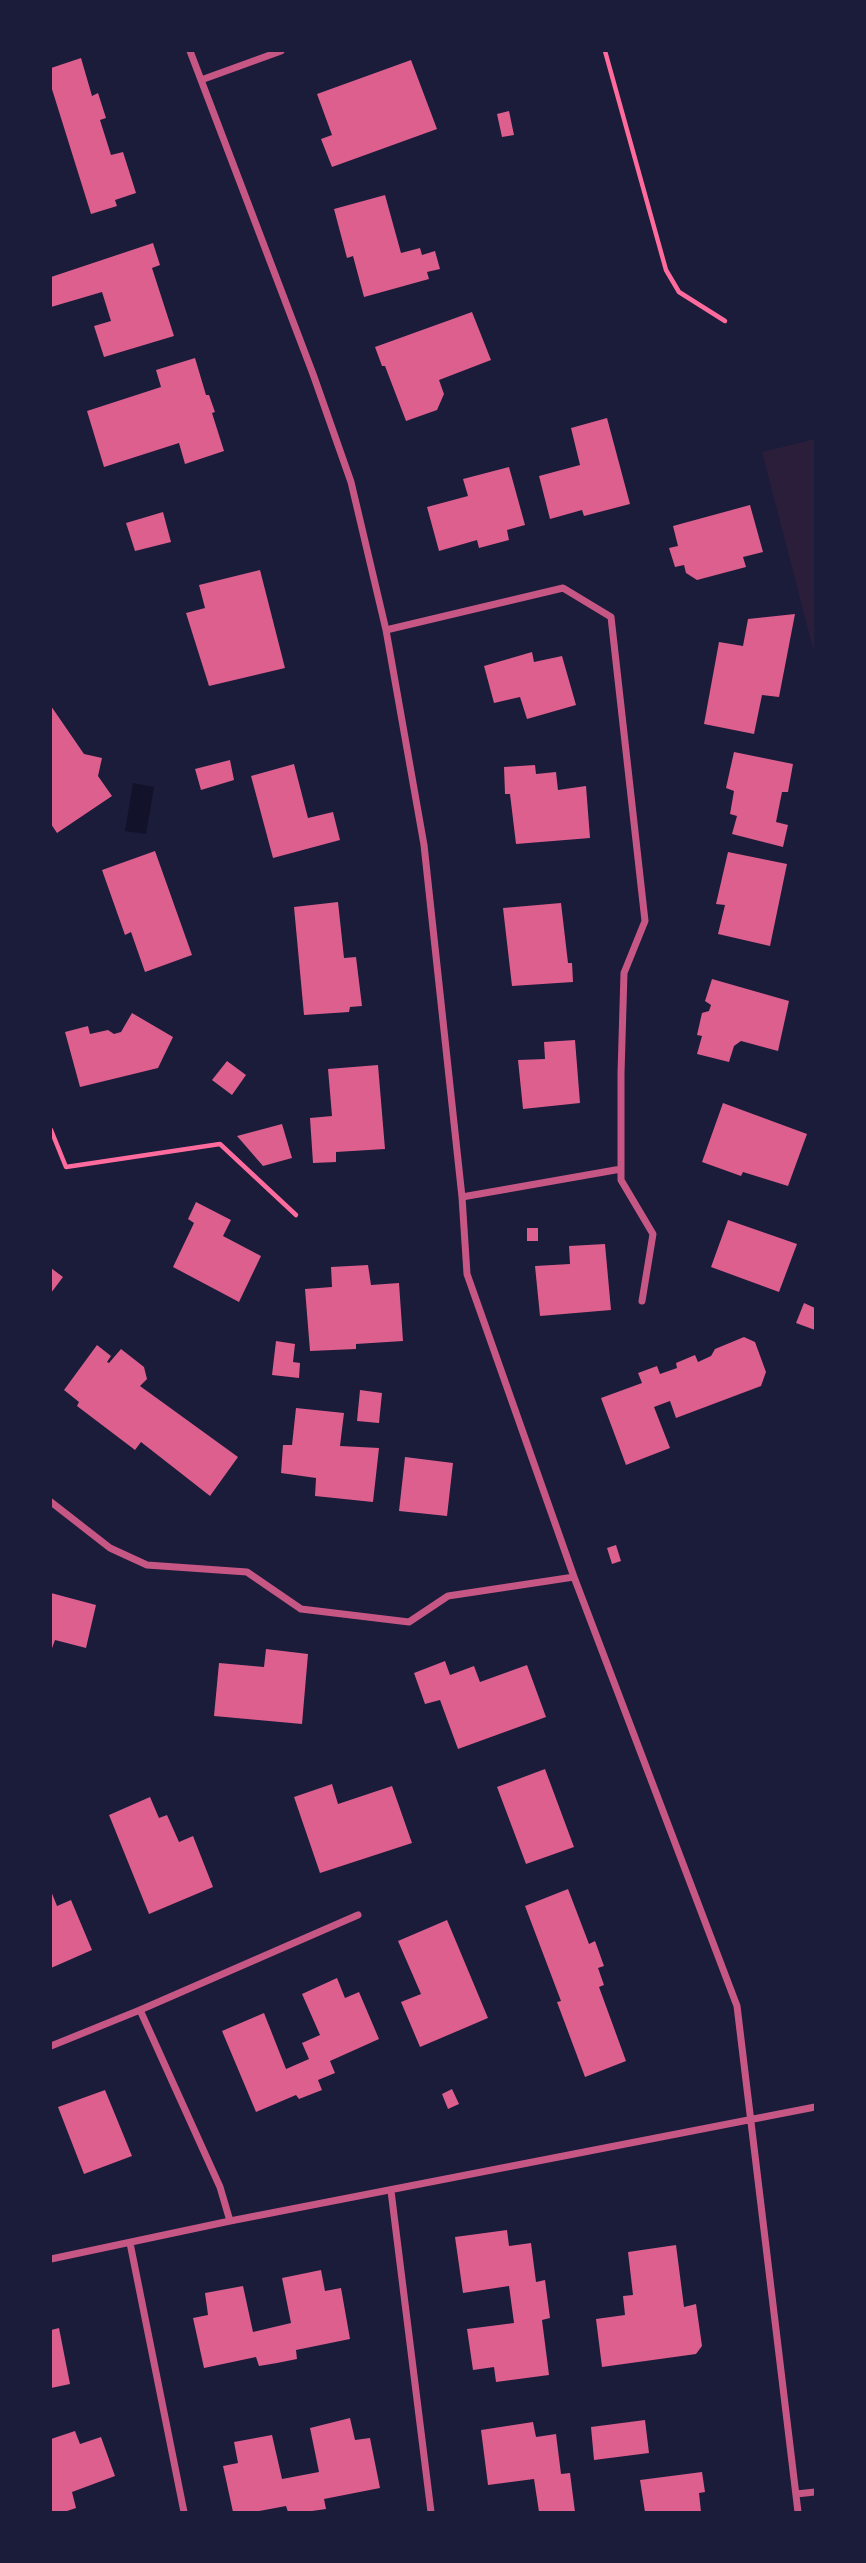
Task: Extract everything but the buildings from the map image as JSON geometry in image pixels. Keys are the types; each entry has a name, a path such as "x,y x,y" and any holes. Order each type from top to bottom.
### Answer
{"street":[{"path":"190,51 313,374 351,482 386,630 424,845 463,1197 467,1274 574,1577 737,2006 798,2512"},
{"path":"201,80 281,51"},
{"path":"386,630 563,588 611,617 645,920 624,973 621,1073 621,1180 653,1234 642,1301"},
{"path":"463,1197 621,1169"},
{"path":"51,1502 110,1548 147,1565 247,1572 301,1609 409,1622 448,1596 574,1577"},
{"path":"51,2046 358,1915"},
{"path":"140,2010 220,2187 230,2221"},
{"path":"51,2259 230,2221 815,2107"},
{"path":"391,2191 431,2512"},
{"path":"130,2244 184,2512"},
{"path":"796,2494 815,2492"}],"path":[{"path":"605,51 666,270 679,292 725,321"},
{"path":"51,1130 66,1167 220,1144 296,1215"}],"shaded area":[{"path":"815,439 815,656 762,452"},
{"path":"133,783 154,787 146,834 125,831"}]}
